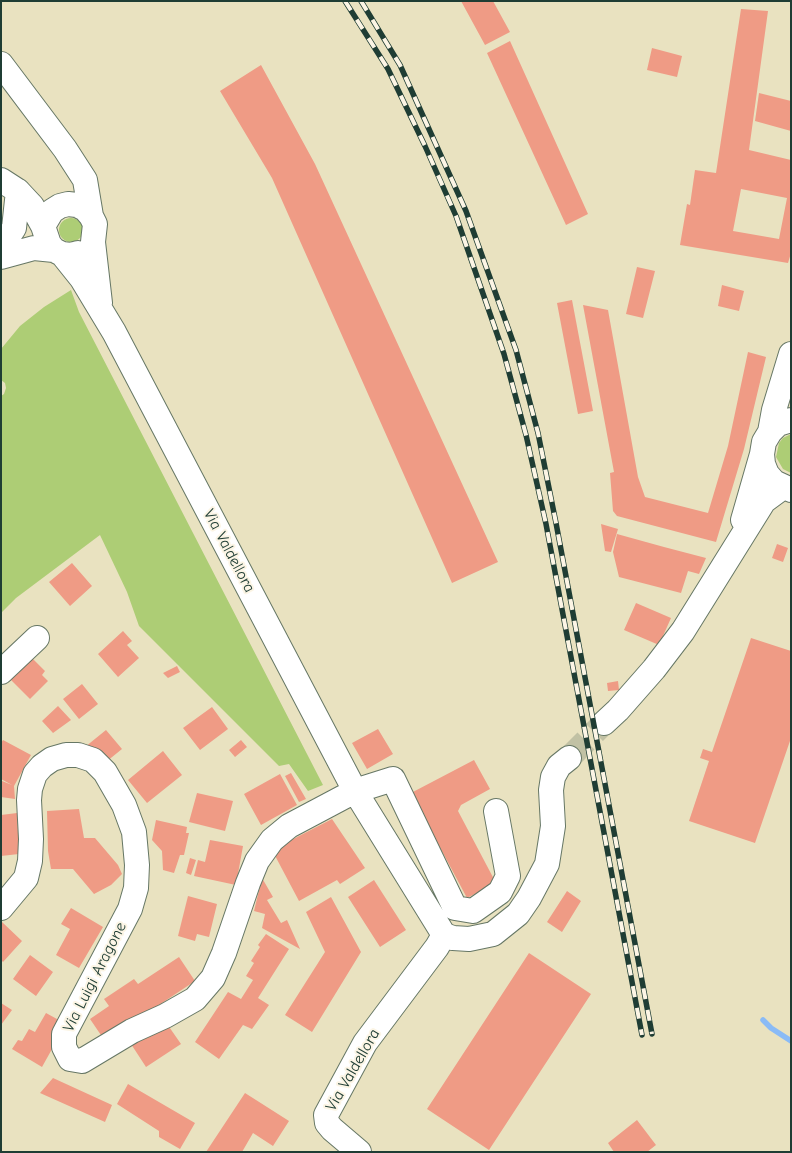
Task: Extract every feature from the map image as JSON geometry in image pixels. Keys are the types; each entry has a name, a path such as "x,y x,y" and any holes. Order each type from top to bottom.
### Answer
{"street":[{"name":"Via Valdellora","path":"1,64 65,149 85,180 91,216 95,224 93,242 101,312"},
{"name":"Via Valdellora","path":"43,226 52,211 60,206 69,176 65,149"},
{"name":"Via Valdellora","path":"10,185 32,206 43,226 49,244 82,279 114,332 355,791 444,935 365,1043 326,1115 327,1123 332,1129 359,1152"},
{"name":"Via Valdellora","path":"1,248 14,228 10,185"},
{"path":"60,206 68,204 77,205 85,209 91,216"},
{"path":"1,252 14,241 43,226"},
{"path":"1,257 34,248 71,255 80,253 93,242"},
{"path":"770,432 774,410 791,354"},
{"path":"737,541 764,442 778,424 791,420"},
{"path":"762,454 767,474 774,482 787,489"},
{"path":"604,723 654,669 682,631 764,501 787,489"},
{"path":"1,672 37,638"},
{"name":"Via Luigi Aragone","path":"1,908 26,878 30,861 31,839 29,800 35,774 52,759 66,755 78,755 93,760 105,772 124,804 134,832 137,847 136,888 130,909 121,928 64,1034 64,1047 70,1059 82,1061 132,1031 165,1016 195,999 213,978 248,883 258,862 272,840 289,826 355,791"},
{"path":"444,935 453,938 469,939 492,934 518,914 530,898 547,864 552,826 551,790 553,778 559,766 569,758"},
{"path":"355,791 393,778 455,908 473,911 500,892 508,876 496,811"}],"green space":[{"path":"71,218 79,222 83,230 79,238 71,242 63,238 59,230 63,222"},
{"path":"71,290 79,312 323,785 308,791 289,764 279,766 139,626 127,592 100,535 16,598 1,613 1,396 6,388 5,383 1,380 1,349 20,326 44,307"},
{"path":"791,434 791,473 783,469 776,457 779,443 783,438"}],"building":[{"path":"461,1 493,1 510,32 485,45"},
{"path":"741,9 768,11 749,150 791,160 791,253 788,263 680,245 687,204 690,205 695,170 716,173","holes":["741,189 787,198 779,239 733,231"]},
{"path":"510,41 588,214 566,225 487,53"},
{"path":"652,48 682,56 677,77 647,70"},
{"path":"261,65 315,164 498,562 452,583 272,178 220,91"},
{"path":"759,93 791,101 791,131 755,121"},
{"path":"637,267 655,271 643,318 626,314"},
{"path":"722,285 744,291 739,311 718,306"},
{"path":"572,300 593,411 578,414 557,303"},
{"path":"583,305 608,310 638,477 645,497 708,513 728,446 748,352 766,357 744,449 716,542 617,516 613,511 610,473 614,472"},
{"path":"601,524 618,529 611,552 605,551"},
{"path":"617,534 706,558 699,574 688,571 681,593 619,577 613,552"},
{"path":"777,544 788,548 783,562 772,558"},
{"path":"72,563 92,586 70,606 49,582"},
{"path":"636,603 671,618 659,645 624,630"},
{"path":"123,631 132,641 127,645 139,658 118,677 98,654"},
{"path":"751,638 791,651 791,738 755,843 689,821 709,761 700,758 703,749 712,752"},
{"path":"30,656 45,671 42,675 48,681 30,699 9,678"},
{"path":"177,666 180,672 168,678 163,673"},
{"path":"618,681 619,690 608,691 607,683"},
{"path":"82,684 98,704 79,719 63,699"},
{"path":"58,706 71,720 53,733 42,721"},
{"path":"212,707 228,729 200,750 183,728"},
{"path":"378,729 393,754 367,769 352,743"},
{"path":"106,730 122,749 101,766 85,747"},
{"path":"3,740 31,755 14,786 15,799 1,797 2,781 12,785 1,779 1,743"},
{"path":"241,740 247,747 235,757 229,750"},
{"path":"163,751 182,775 147,803 128,780"},
{"path":"474,760 490,789 461,805 458,811 496,883 467,898 411,793"},
{"path":"291,773 306,799 299,802 285,776"},
{"path":"280,774 297,805 261,825 244,794"},
{"path":"197,793 233,801 225,831 189,822"},
{"path":"79,809 84,838 95,838 118,865 122,874 111,885 94,894 73,869 51,869 48,851 47,811"},
{"path":"17,813 19,854 1,856 1,815"},
{"path":"332,819 365,868 340,884 337,880 299,901 272,850"},
{"path":"156,820 187,827 186,833 189,833 184,855 180,855 174,873 163,870 162,851 152,840"},
{"path":"210,840 243,846 236,885 194,876 198,860 205,862"},
{"path":"190,858 196,860 191,875 186,873"},
{"path":"262,878 273,897 267,900 281,923 287,920 300,949 262,928 265,914 254,911"},
{"path":"374,880 406,930 380,947 348,897"},
{"path":"567,891 581,901 562,932 547,922"},
{"path":"188,896 217,904 209,937 197,934 195,941 178,936"},
{"path":"331,897 361,952 312,1032 285,1015 325,952 306,912"},
{"path":"71,908 103,927 79,968 56,955 70,929 61,924"},
{"path":"2,922 22,941 3,962 1,960"},
{"path":"266,934 289,949 258,998 269,1005 252,1029 243,1025 219,1059 195,1042 228,992 241,999 253,980 246,976 254,963 251,961 260,947 258,945"},
{"path":"529,953 591,994 489,1150 427,1109"},
{"path":"30,955 53,972 36,996 13,979"},
{"path":"179,957 195,981 105,1041 90,1019 109,1006 104,999 134,979 138,984"},
{"path":"1,1003 12,1010 1,1025"},
{"path":"46,1013 66,1024 42,1067 12,1049 18,1040 22,1041 29,1029 35,1032"},
{"path":"165,1021 181,1044 146,1067 131,1044"},
{"path":"53,1078 112,1105 105,1122 40,1093"},
{"path":"128,1084 195,1123 180,1149 159,1137 159,1131 117,1104"},
{"path":"245,1093 289,1121 273,1146 253,1133 242,1152 206,1152"},
{"path":"637,1120 656,1145 647,1152 614,1152 608,1143"}],"waterway":[{"path":"763,1020 771,1028 791,1041"}],"tunnel":[{"path":"569,758 604,723"}],"railway":[{"path":"345,1 388,69 425,146 456,216 504,354 526,435 546,524 642,1035"},
{"path":"361,1 400,65 466,211 516,350 538,433 556,523 652,1034"}]}
